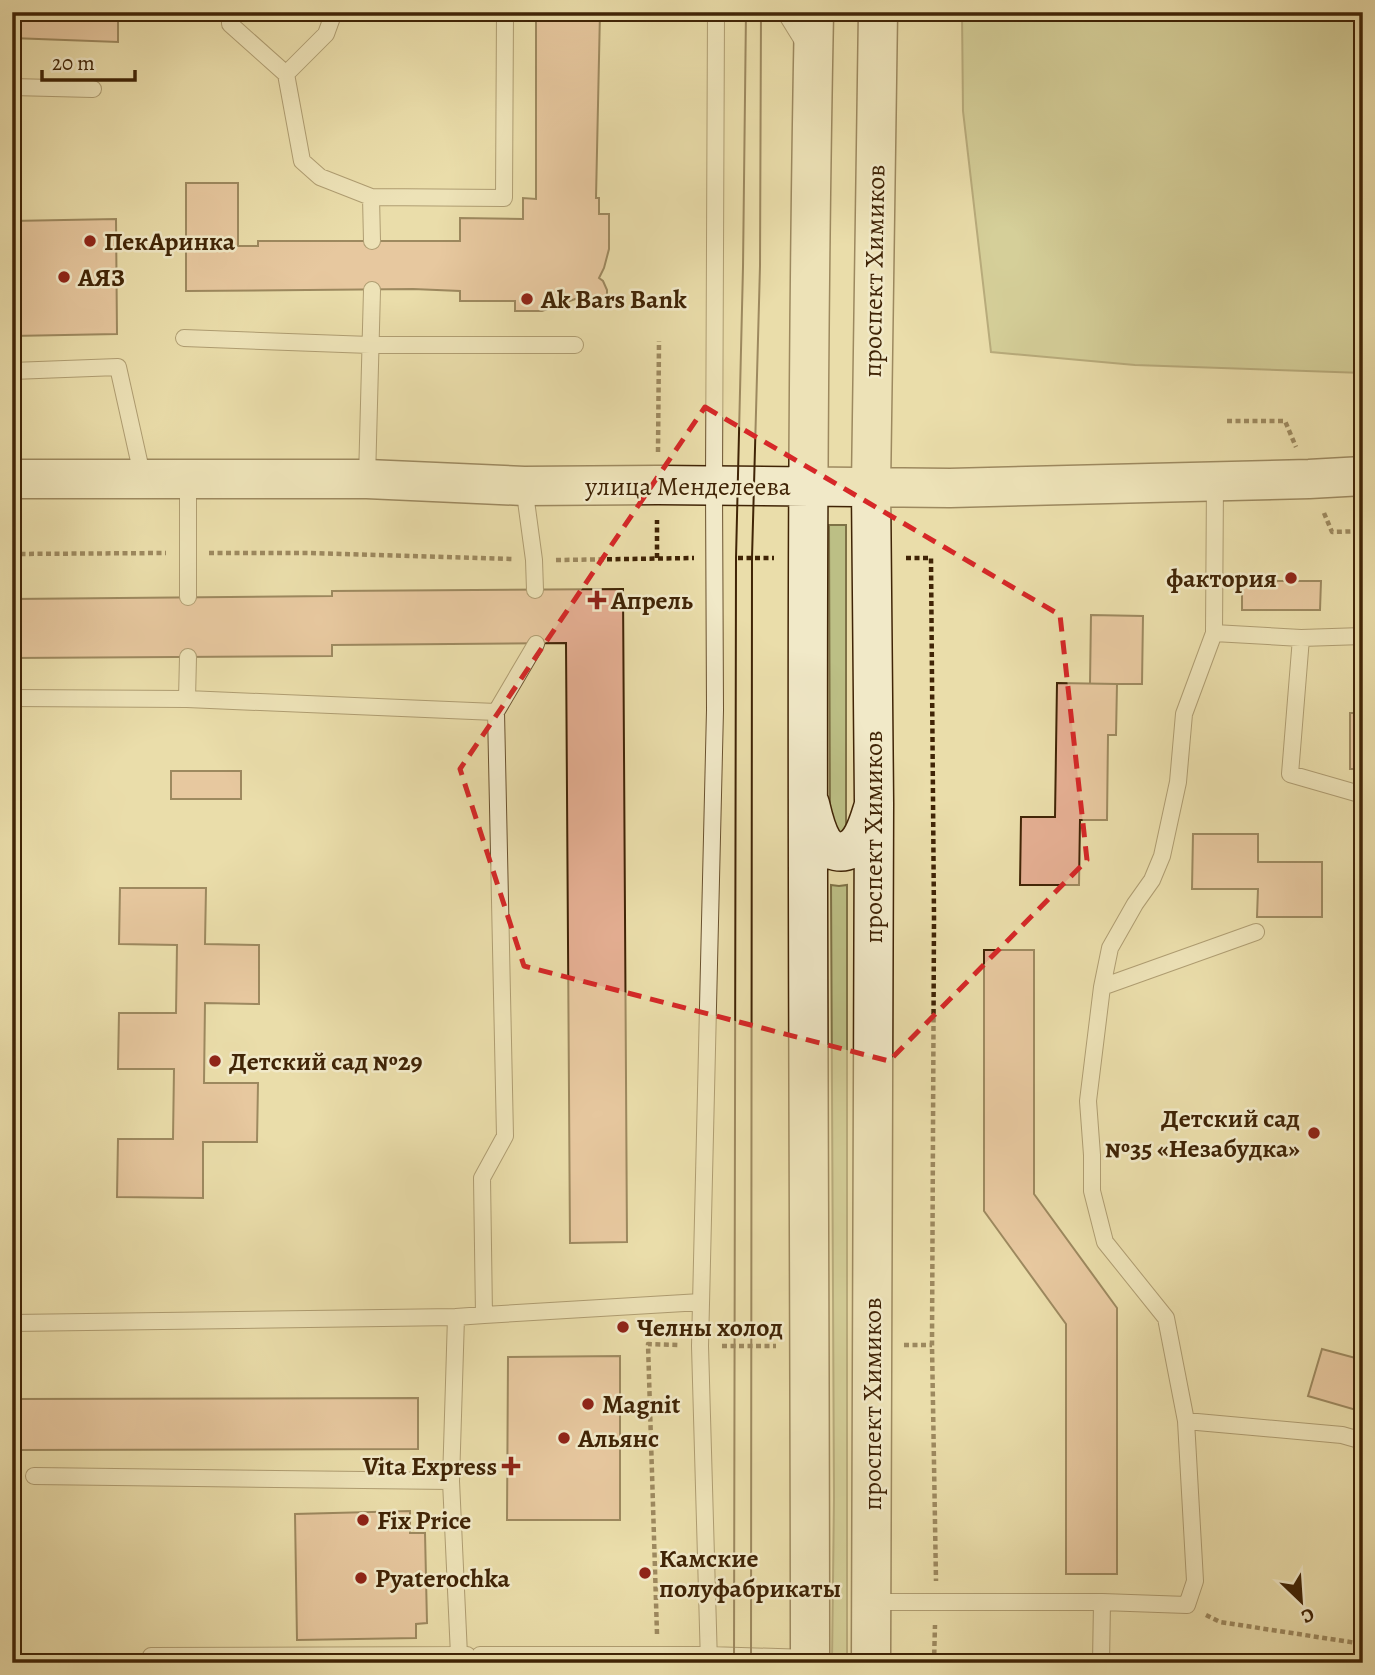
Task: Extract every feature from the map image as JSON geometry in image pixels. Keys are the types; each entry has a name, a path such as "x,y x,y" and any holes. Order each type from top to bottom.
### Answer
{"main road":[{"path":"810,1660 807,792 814,12"},
{"name":"проспект Химиков","path":"871,1663 874,803 871,487 878,12"},
{"name":"улица Менделеева","path":"12,478 367,479 524,486 950,488 1363,476"},
{"path":"807,792 818,833 825,844 836,851 845,851 860,840 868,825 874,803"}],"lane":[{"path":"230,12 230,24 286,74 302,161 320,177 371,197 504,198 505,12"},
{"path":"286,74 326,34 334,12"},
{"path":"709,1659 700,1346 715,710 713,485 716,12"},
{"path":"785,12 813,56"},
{"path":"12,87 93,89"},
{"path":"371,197 372,241"},
{"path":"367,479 372,290"},
{"path":"184,338 370,345 575,345"},
{"path":"12,370 118,367 143,479"},
{"path":"188,478 188,597"},
{"path":"871,1602 1102,1602 1187,1605 1195,1581 1186,1422 1166,1318 1105,1242 1092,1191 1088,1101 1102,987 1110,947 1152,880 1162,856 1178,782 1184,714 1214,633 1215,481"},
{"path":"524,486 534,560 535,590"},
{"path":"1214,633 1301,638 1363,635"},
{"path":"1301,638 1290,774 1363,795"},
{"path":"484,1315 482,1178 505,1136 496,712 536,644"},
{"path":"187,699 188,657"},
{"path":"12,698 187,699 496,712"},
{"path":"1102,987 1256,932"},
{"path":"12,1323 456,1317 701,1302"},
{"path":"456,1317 451,1482 459,1655"},
{"path":"1186,1422 1342,1435 1363,1441"},
{"path":"34,1476 451,1482"},
{"path":"1101,1663 1102,1602"},
{"path":"150,1663 151,1656 459,1655 480,1659 658,1655 709,1659 810,1660"}],"path":[{"path":"1332,532 1363,531"},
{"path":"12,554 310,552 534,560 752,558"},
{"path":"931,558 934,918 932,1345 936,1602 934,1663"},
{"path":"648,1344 658,1655"},
{"path":"1187,1605 1220,1622 1363,1644"}],"highlighted area":[{"path":"705,407 1060,615 1087,860 889,1061 524,966 460,769"}],"green space":[{"path":"962,12 1363,12 1363,373 1135,365 991,352 963,111"},
{"path":"829,525 846,525 846,826 842,832 834,832 830,826"},
{"path":"831,885 847,885 847,1663 832,1663 834,1498"}],"building":[{"path":"12,12 118,12 118,42 12,38"},
{"path":"269,12 318,12 318,19 270,21"},
{"path":"536,12 600,12 596,198 599,198 599,214 609,214 609,249 599,278 607,290 607,297 603,302 596,307 590,307 578,298 542,311 515,311 515,301 460,301 460,291 186,291 186,183 238,183 238,246 258,246 258,241 460,241 460,218 523,219 523,198 536,199"},
{"name":"АЯЗ","path":"116,219 117,334 12,336 12,221"},
{"path":"1242,581 1321,581 1320,610 1242,610"},
{"path":"623,589 627,1242 570,1243 566,643 332,645 332,656 12,658 12,599 332,596 332,591"},
{"path":"1091,615 1143,616 1142,684 1090,684"},
{"path":"1057,683 1117,684 1116,735 1108,735 1107,820 1080,820 1079,885 1020,885 1021,817 1055,817"},
{"path":"1350,713 1363,713 1363,769 1350,769"},
{"path":"171,771 241,771 241,799 171,799"},
{"path":"1193,834 1258,834 1258,862 1322,862 1322,917 1257,917 1258,889 1192,889"},
{"path":"120,888 206,888 205,944 259,945 259,1004 205,1003 204,1083 258,1083 257,1142 203,1142 203,1198 117,1197 118,1139 173,1139 174,1069 118,1069 119,1013 176,1013 177,945 119,944"},
{"path":"984,950 1034,950 1034,1194 1117,1308 1117,1574 1066,1574 1066,1324 984,1211"},
{"path":"1322,1349 1363,1360 1363,1412 1308,1396"},
{"name":"Альянс","path":"620,1356 620,1520 507,1520 508,1357"},
{"path":"418,1398 418,1449 12,1450 12,1399"},
{"name":"Pyaterochka","path":"410,1511 410,1533 425,1533 427,1623 416,1624 416,1638 297,1640 295,1514"}],"tram line":[{"path":"734,1663 736,558 746,12"},
{"path":"751,1663 752,558 760,266 761,12"}],"place":[{"name":"ПекАринка","path":"90,241"},
{"name":"АЯЗ","path":"64,277"},
{"name":"Ak Bars Bank","path":"527,299"},
{"name":"фактория","path":"1291,578"},
{"name":"Апрель","path":"597,600"},
{"name":"Детский сад №29","path":"215,1061"},
{"name":"Детский сад №35 «Незабудка»","path":"1314,1133"},
{"name":"Челны холод","path":"623,1327"},
{"name":"Magnit","path":"588,1404"},
{"name":"Альянс","path":"564,1438"},
{"name":"Vita Express","path":"511,1466"},
{"name":"Fix Price","path":"363,1520"},
{"name":"Камские полуфабрикаты","path":"645,1573"},
{"name":"Pyaterochka","path":"361,1578"}]}
